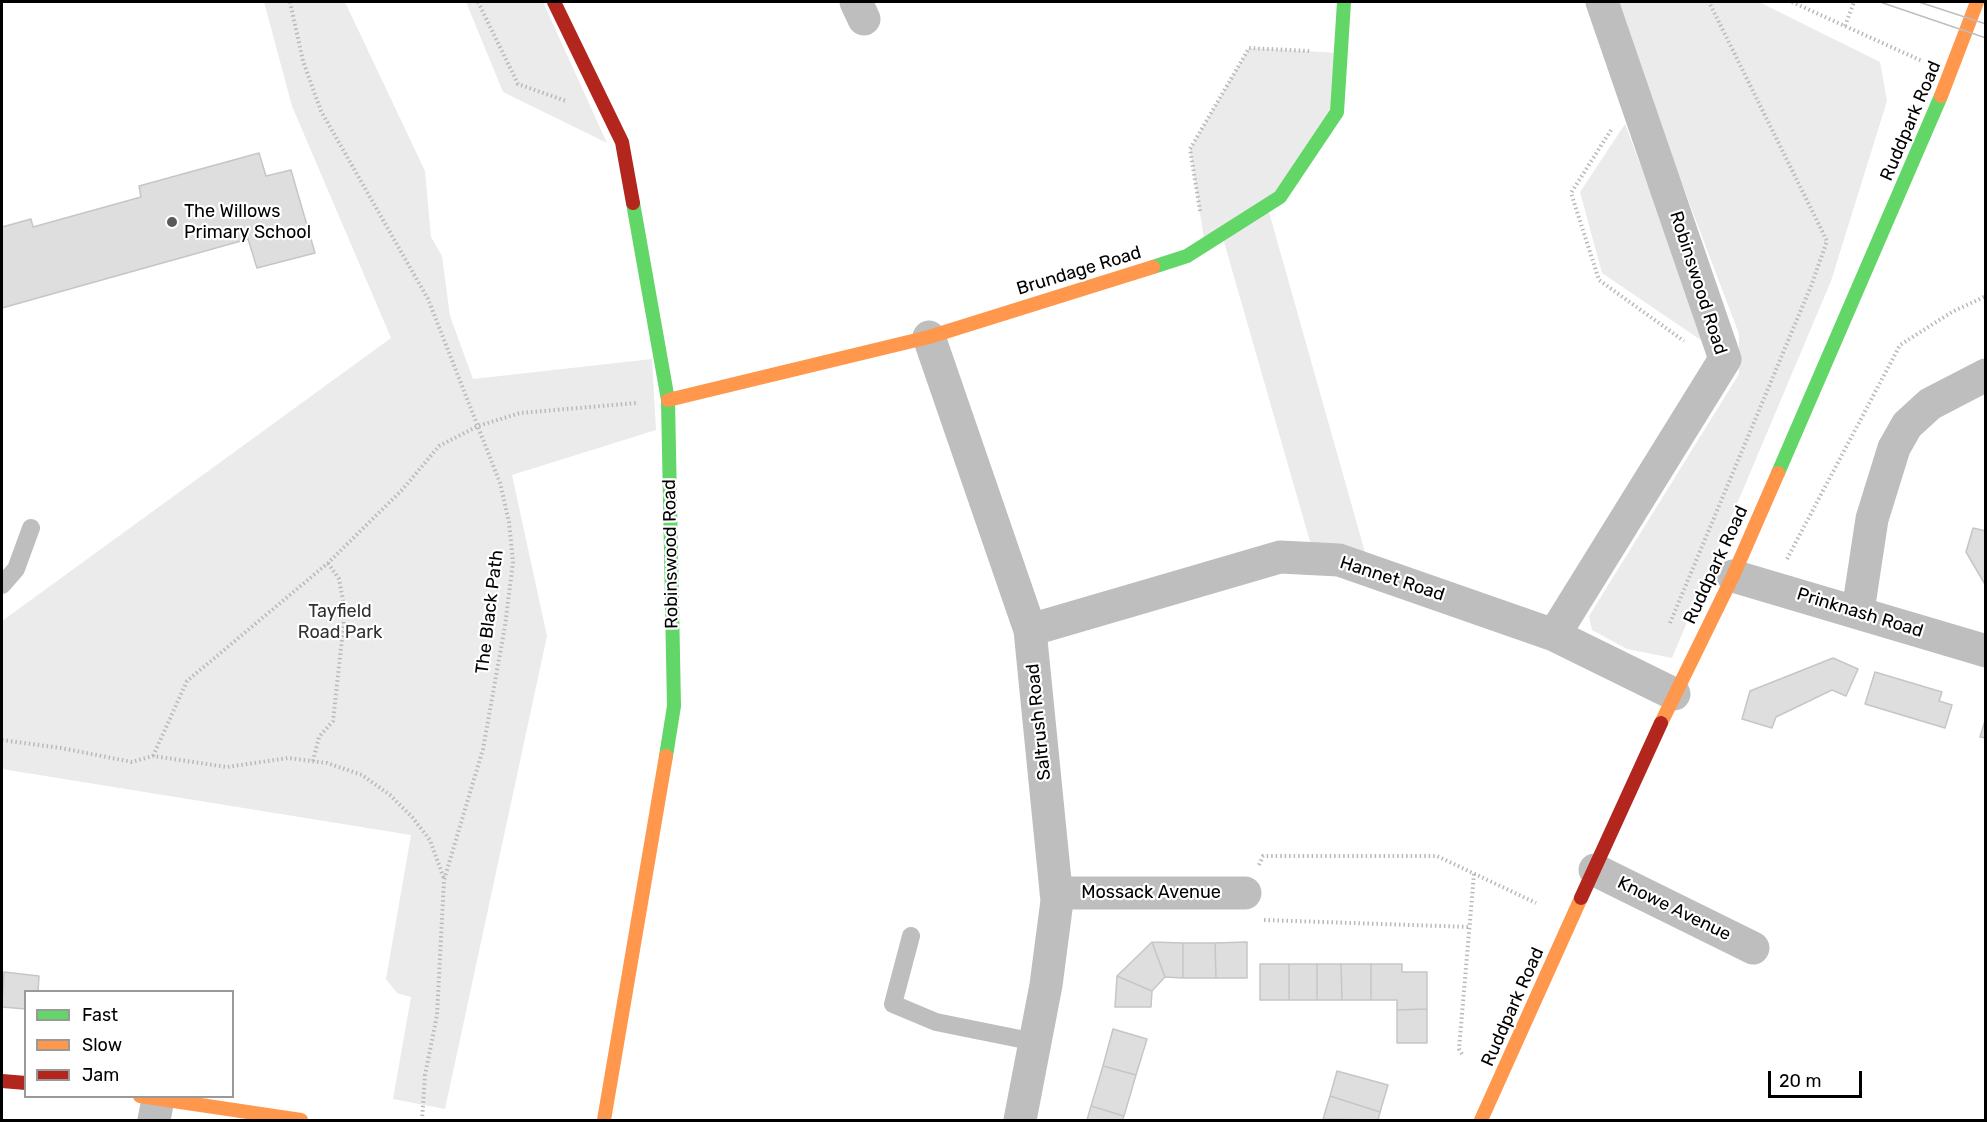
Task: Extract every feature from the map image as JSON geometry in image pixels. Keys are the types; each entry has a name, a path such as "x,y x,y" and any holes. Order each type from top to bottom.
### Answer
{"street":[{"name":"Robinswood Road","path":"554,2 622,142 668,400 674,706 604,1120"},
{"name":"Brundage Road","path":"668,400 929,337 1187,256 1280,196 1337,112 1344,2"},
{"name":"Robinswood Road","path":"1554,635 1725,359 1602,2"},
{"name":"Ruddpark Road","path":"1482,1120 1674,694 1733,576 1947,83 1977,2"},
{"name":"Saltrush Road","path":"929,337 1030,630 1056,893 1046,985 1020,1120"},
{"path":"1858,611 1872,519 1894,448 1907,425 1930,404 1986,375"},
{"name":"Hannet Road","path":"1030,630 1280,557 1340,560 1554,635 1674,694"},
{"name":"Prinknash Road","path":"1733,576 1858,611 1986,651"},
{"name":"Knowe Avenue","path":"1595,870 1753,948"},
{"name":"Mossack Avenue","path":"1056,893 1245,893"},
{"path":"2,1081 24,1083"},
{"path":"151,1105 301,1120"}],"lane":[{"path":"2,585 16,569 31,528"},
{"path":"911,936 893,1004 936,1022 1035,1042"}],"path":[{"name":"The Black Path","path":"290,2 303,61 321,111 428,299 500,483 509,522 513,562 505,626 483,749 444,880 437,1015 425,1075 422,1120"},
{"path":"478,2 518,84 610,117"},
{"path":"1792,2 1914,58"},
{"path":"1845,26 1854,2"},
{"path":"1205,245 1190,149 1249,48 1340,53"},
{"path":"1635,99 1619,116 1570,193 1599,280 1704,355 1725,359"},
{"path":"1772,587 1900,345 1952,312 1986,296"},
{"path":"153,756 187,681 328,563 404,489 439,446 478,426 520,413 668,400"},
{"path":"313,761 319,737 333,721 345,611 339,579 328,563"},
{"path":"2,740 61,748 132,762 153,756 227,767 288,758 313,761 362,775 390,795 430,840 444,880"},
{"path":"1470,927 1264,921 1245,893 1263,856 1437,856 1536,903"},
{"path":"1462,1053 1460,1049 1474,874"}],"green space":[{"name":"Tayfield Road Park","path":"264,2 345,2 425,171 431,237 442,256 450,316 473,379 652,359 656,430 512,475 547,636 445,1109 393,1099 411,997 397,993 386,979 411,835 2,769 2,621 391,338 292,106"},
{"path":"466,2 543,2 607,143 503,92"},
{"path":"1613,2 1759,2 1880,62 1887,101 1831,281 1672,658 1627,649 1592,630 1589,616 1739,374 1739,334"},
{"path":"1249,48 1340,53 1337,112 1267,205 1370,570 1315,559 1222,235 1205,245 1190,149"},
{"path":"1625,124 1708,345 1602,273 1580,192"}],"building":[{"path":"259,153 266,176 291,170 315,253 257,268 248,239 2,308 2,227 31,219 33,227 141,197 139,186"},
{"path":"1973,528 1986,531 1986,586 1966,552"},
{"path":"1833,658 1858,669 1846,696 1832,690 1776,717 1772,728 1742,719 1750,691"},
{"path":"1875,672 1942,692 1939,701 1952,705 1945,728 1865,704"},
{"path":"1986,717 1986,738 1980,737"},
{"path":"1152,942 1183,943 1183,978 1165,977"},
{"path":"1152,942 1165,977 1152,991 1117,976"},
{"path":"1247,942 1247,978 1216,978 1215,943"},
{"path":"1183,943 1215,943 1216,978 1183,978"},
{"path":"1260,964 1289,964 1289,1000 1260,1000"},
{"path":"1289,964 1317,964 1317,1000 1289,1000"},
{"path":"1317,964 1341,964 1342,1000 1317,1000"},
{"path":"1341,964 1371,964 1371,1000 1342,1000"},
{"path":"1371,964 1402,964 1402,972 1427,972 1427,1009 1397,1010 1397,1000 1371,1000"},
{"path":"4,972 39,976 38,990 24,990 24,1009 2,1007"},
{"path":"1117,976 1152,991 1151,1007 1115,1007"},
{"path":"1427,1009 1427,1043 1397,1043 1397,1010"},
{"path":"1113,1029 1147,1039 1136,1075 1103,1066"},
{"path":"1103,1066 1136,1075 1124,1116 1091,1106"},
{"path":"1337,1071 1388,1085 1380,1112 1330,1096"},
{"path":"1330,1096 1380,1112 1378,1120 1323,1119"},
{"path":"1091,1106 1124,1116 1122,1120 1087,1120"}],"tram line":[{"path":"1880,2 1986,38"},
{"path":"1919,2 1986,24"}],"traffic: fast":[{"path":"1153,267 1187,256 1280,197 1337,112 1344,2"},
{"path":"1778,473 1941,96"},
{"path":"633,203 668,400 674,706 666,756"}],"traffic: slow":[{"path":"1941,96 1977,2"},
{"path":"668,400 929,337 1153,267"},
{"path":"1661,723 1733,576 1778,473"},
{"path":"604,1120 666,756"},
{"path":"1481,1120 1581,898"},
{"path":"153,1098 301,1120"}],"traffic: jam":[{"path":"554,2 622,142 633,203"},
{"path":"1581,898 1661,723"},
{"path":"2,1081 24,1083"}],"place":[{"name":"The Willows Primary School","path":"172,222"}]}
